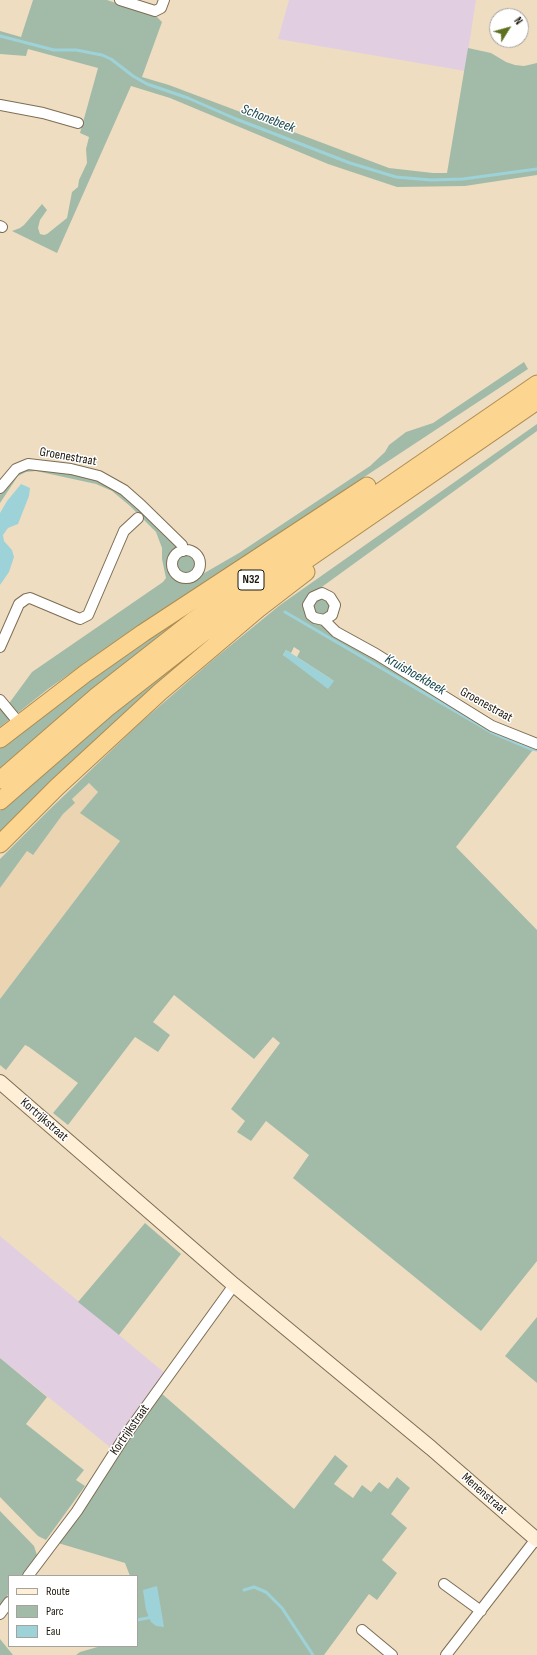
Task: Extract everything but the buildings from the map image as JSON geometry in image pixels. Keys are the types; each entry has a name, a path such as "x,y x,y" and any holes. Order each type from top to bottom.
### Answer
{"highway":[{"name":"N32","path":"0,780 97,696 194,620 537,384"},
{"path":"0,739 19,723 143,633 492,404 499,400 516,398"},
{"name":"N32","path":"0,801 107,708 202,633 537,401"},
{"path":"0,844 57,787 160,692 258,609 358,532 382,508"}],"main road":[{"name":"Kortrijkstraat","path":"0,1082 234,1285 431,1448"},
{"name":"Menenstraat","path":"431,1448 537,1540"}],"street":[{"path":"120,0 155,12 161,8 164,0"},
{"path":"0,105 43,113 78,123"},
{"name":"Groenestraat","path":"0,488 16,468 28,464 71,469 99,476 124,490 141,505 182,545 182,551"},
{"path":"0,647 19,604 26,599 30,598 80,619 88,616 124,531 138,518"},
{"name":"Groenestraat","path":"324,620 336,632 376,654 492,726 537,744"},
{"path":"0,700 19,723"},
{"name":"Kortrijkstraat","path":"29,1575 77,1510 125,1436 234,1285"},
{"path":"446,1655 537,1540"},
{"path":"444,1584 481,1611"},
{"path":"0,1614 8,1603"},
{"path":"362,1630 386,1653"}],"shaded area":[{"path":"289,0 476,0 465,71 278,39"},
{"path":"89,783 98,792 81,813 120,841 0,999 0,888 27,851 32,855 63,814 75,803 72,799"},
{"path":"0,1236 166,1374 111,1448 0,1358"}],"green space":[{"path":"33,0 107,0 157,17 162,22 142,77 169,85 389,168 433,173 447,173 468,48 491,53 506,62 515,65 524,66 537,63 537,175 465,186 397,187 328,164 170,98 131,86 57,253 12,231 24,225 42,204 47,210 40,220 38,228 40,234 47,234 67,218 72,192 78,187 79,180 87,163 86,149 89,137 80,133 98,68 28,49 26,56 0,54 0,31 21,37"},
{"path":"524,362 528,369 120,638 48,689 0,727 0,710 10,702 32,672 163,582 166,578 162,559 162,548 156,532 130,506 112,491 96,484 36,471 26,472 18,476 0,503 0,495 5,487 22,468 86,474 123,491 176,545 176,550 171,557 169,565 173,573 183,581 194,579 239,553 370,466 385,452 389,445 406,432 433,423"},
{"path":"537,424 537,431 319,589 310,593 312,619 536,746 456,847 537,930 537,1261 481,1331 293,1178 309,1155 266,1121 251,1141 237,1132 245,1121 231,1109 280,1043 273,1037 254,1059 174,995 153,1022 170,1035 158,1052 135,1037 68,1125 53,1113 78,1083 25,1045 6,1070 0,1065 0,999 120,841 80,813 98,792 89,783 72,799 75,803 63,814 33,855 27,851 0,888 0,859 140,723 214,659 280,605","holes":["294,647 300,651 297,657 334,681 283,655 286,650 291,653"]},
{"path":"187,554 194,557 197,564 194,571 187,574 180,571 177,564 180,557"},
{"path":"241,574 0,770 0,744"},
{"path":"317,597 329,599 331,612 320,618 310,607"},
{"path":"240,614 0,838 0,811 48,767 126,701"},
{"path":"145,1223 181,1254 119,1335 78,1302"},
{"path":"537,1317 537,1383 505,1356"},
{"path":"0,1358 47,1397 26,1424 84,1470 76,1480 85,1486 46,1540 38,1536 0,1497"},
{"path":"161,1393 294,1509 335,1455 348,1466 334,1484 353,1498 362,1485 371,1492 379,1482 388,1489 397,1477 410,1488 391,1514 407,1528 382,1560 397,1573 377,1600 369,1594 324,1655 76,1655 80,1652 98,1647 138,1647 138,1575 130,1575 125,1563 58,1543"},
{"path":"0,1511 34,1546 37,1555 22,1575 8,1575 8,1594 0,1606"},
{"path":"0,1639 13,1655 0,1655"}],"water":[{"path":"21,484 30,488 29,496 18,524 8,528 3,535 4,541 12,550 14,557 9,572 0,585 0,513 7,501"},
{"path":"286,650 334,681 328,689 283,655"},
{"path":"157,1586 164,1627 156,1626 151,1622 146,1610 143,1590"}],"waterway":[{"name":"Schonebeek","path":"0,36 54,50 76,50 102,55 111,59 133,76 147,84 188,98 236,119 350,163 396,177 431,180 463,179 537,169"},
{"name":"Kruishoekbeek","path":"285,612 491,732 531,749 537,750"},
{"path":"244,1590 254,1587 266,1592 282,1608 313,1655"},
{"path":"138,1620 153,1617"}]}
